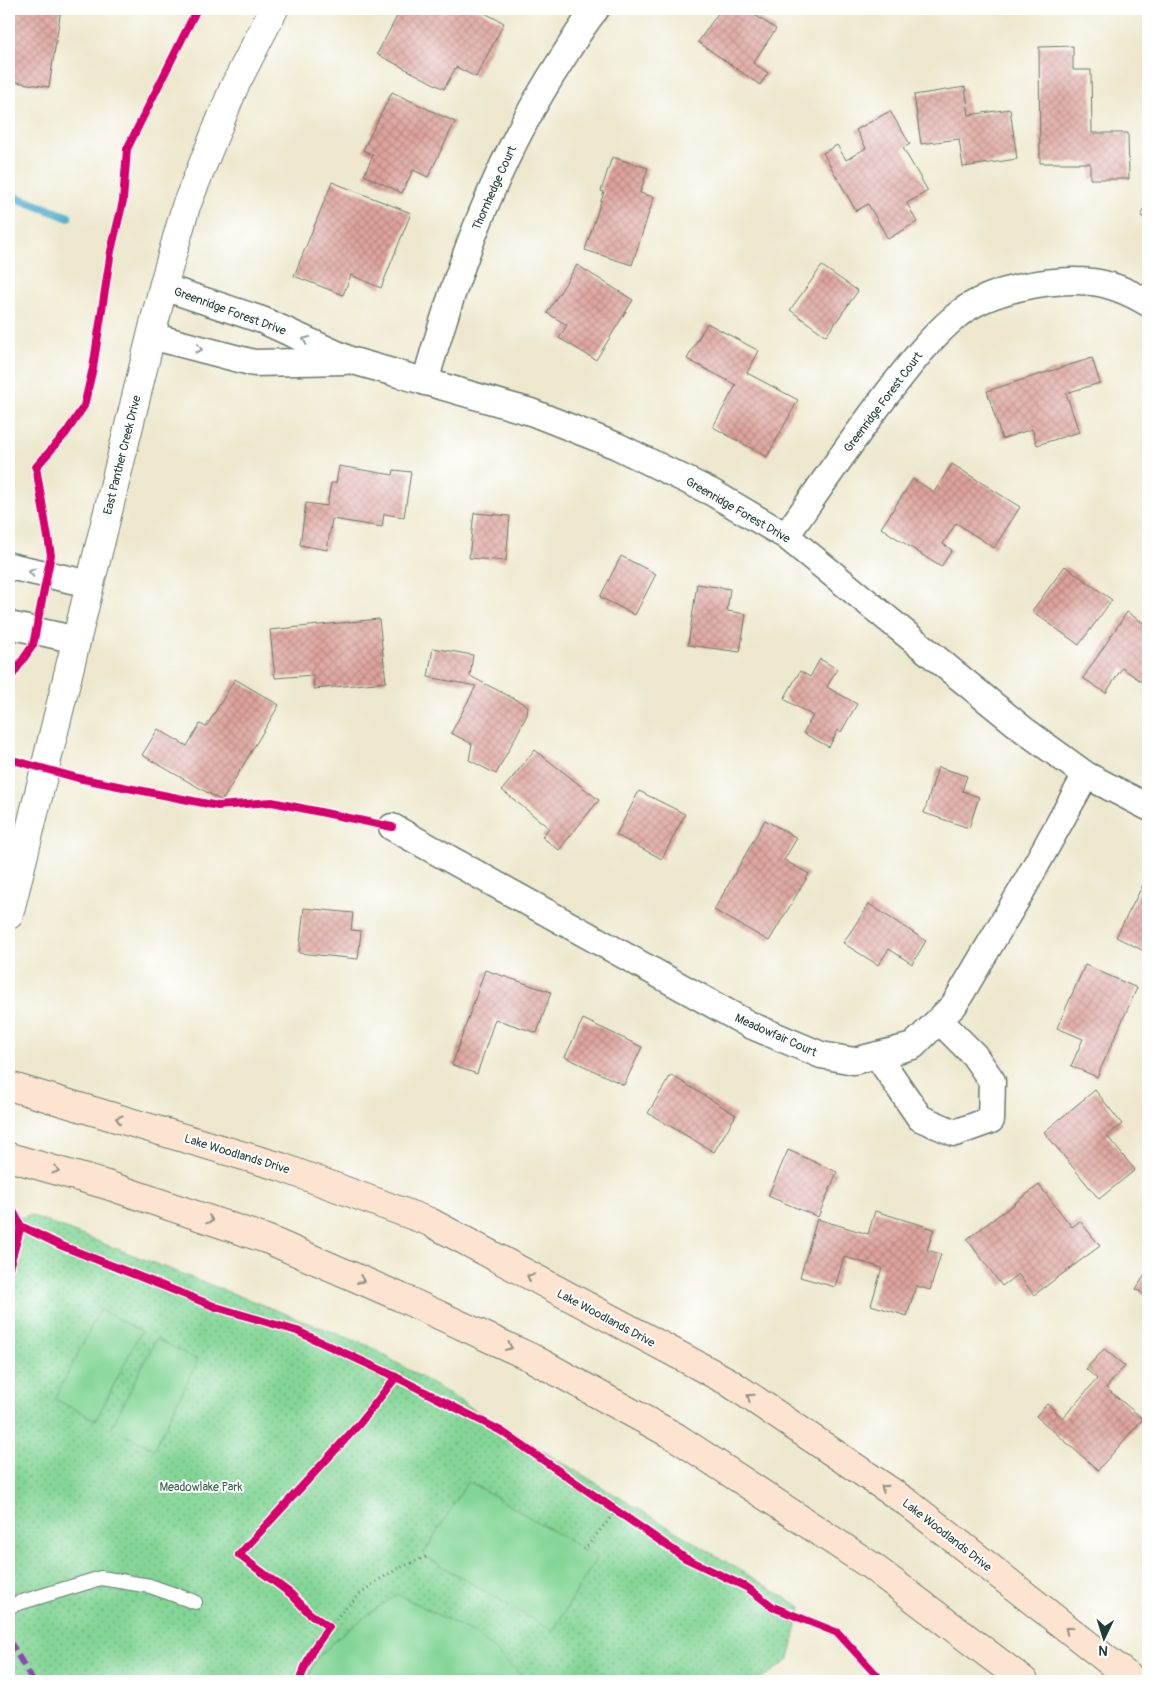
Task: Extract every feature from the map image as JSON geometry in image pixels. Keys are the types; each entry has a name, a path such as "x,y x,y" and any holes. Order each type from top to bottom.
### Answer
{"main road":[{"name":"Lake Woodlands Drive","path":"9,1086 282,1167 430,1222 727,1381 908,1503 1134,1681"},
{"path":"9,1157 107,1185 269,1240 400,1296 532,1358 684,1442 870,1565 1024,1681"}],"street":[{"name":"East Panther Creek Drive","path":"9,915 163,287 186,206 234,87 274,9"},
{"name":"Thornhedge Court","path":"425,382 447,304 488,195 535,100 596,9"},
{"name":"Greenridge Forest Court","path":"786,536 893,386 917,355 956,316 990,297 1026,286 1058,283 1092,282 1126,291 1148,303"},
{"name":"Greenridge Forest Drive","path":"163,287 262,320 350,360 531,412 617,446 713,493 786,536 1024,730 1086,776 1148,807"},
{"name":"Greenridge Forest Drive","path":"152,336 254,363 350,360"},
{"path":"9,566 90,584"},
{"path":"9,625 77,640"},
{"name":"Meadowfair Court","path":"392,827 750,1025 821,1055 854,1061 914,1046 954,1004 1021,892 1086,776"},
{"path":"877,1055 920,1118 955,1133 991,1120 992,1081 974,1055 939,1020"}],"lane":[{"path":"9,1606 101,1578 150,1586 195,1602"}],"path":[{"path":"329,1627 309,1613 291,1594 239,1555 360,1423 396,1377"},
{"path":"584,1550 616,1511"},
{"path":"300,1681 312,1651 349,1602 394,1568 426,1557"}],"green space":[{"name":"Meadowlake Park","path":"29,1215 369,1346 801,1607 789,1660 757,1681 12,1681 9,1673 9,1222"},
{"path":"100,1310 141,1331 96,1420 55,1399"},
{"path":"156,1339 198,1360 154,1449 111,1428"},
{"path":"468,1481 597,1557 553,1631 423,1555"},
{"path":"397,1594 478,1635 527,1681 308,1681 314,1662 343,1633"}],"building":[{"path":"9,9 61,9 49,87 9,81"},
{"path":"401,9 435,9 444,13 447,9 477,9 504,23 476,77 456,67 444,89 377,54"},
{"path":"721,9 746,9 776,29 753,63 768,73 760,85 698,42"},
{"path":"1073,46 1073,70 1091,70 1092,133 1128,133 1129,179 1090,179 1090,163 1040,163 1039,47"},
{"path":"965,87 969,115 1010,109 1017,159 963,167 959,139 921,144 914,95"},
{"path":"392,92 455,122 428,177 413,170 402,193 364,175 373,155 363,150"},
{"path":"890,111 910,144 903,148 928,191 907,203 917,222 888,239 868,204 856,211 823,153 837,145 846,160 866,148 856,130"},
{"path":"612,157 648,168 640,193 654,197 632,265 585,250 604,192 601,191"},
{"path":"332,182 411,213 381,288 351,275 343,295 294,276"},
{"path":"1148,201 1148,220 1141,216"},
{"path":"577,265 633,300 596,360 559,338 567,325 547,313"},
{"path":"822,266 858,291 826,336 790,310"},
{"path":"707,323 759,351 747,373 798,400 767,457 713,427 736,385 687,359"},
{"path":"1092,358 1100,383 1066,393 1079,432 1037,445 1032,429 1002,439 987,391"},
{"path":"952,464 1020,507 994,548 956,523 943,544 952,550 941,567 881,528 913,479 934,492"},
{"path":"339,466 393,475 394,470 411,472 404,517 384,514 382,527 332,519 327,550 300,545 306,503 327,506 331,483 336,483"},
{"path":"474,513 510,516 506,561 469,558"},
{"path":"621,556 656,574 635,615 600,597"},
{"path":"1065,566 1112,600 1079,645 1032,611"},
{"path":"697,584 730,589 727,611 746,614 740,652 688,645"},
{"path":"1127,612 1148,626 1148,686 1122,668 1106,693 1083,678"},
{"path":"379,619 386,682 314,689 313,675 275,678 270,630"},
{"path":"433,648 473,655 470,676 528,706 527,715 496,774 469,760 472,744 451,733 476,686 428,677"},
{"path":"820,659 837,669 827,687 857,704 841,732 838,730 829,747 803,733 813,716 784,699 800,671 810,677"},
{"path":"235,679 279,705 222,801 142,755 158,729 187,746 200,724 206,727"},
{"path":"535,750 599,800 559,850 542,837 549,828 502,790"},
{"path":"938,767 967,776 962,791 979,797 969,828 924,813"},
{"path":"639,791 685,814 662,859 616,835"},
{"path":"765,820 797,838 784,860 809,874 769,941 714,910"},
{"path":"1144,883 1148,885 1148,953 1116,937"},
{"path":"869,904 926,941 912,964 889,949 878,965 843,943"},
{"path":"304,908 353,913 351,930 361,931 358,959 299,953"},
{"path":"1085,965 1137,988 1097,1077 1071,1066 1083,1039 1057,1028"},
{"path":"485,970 551,992 537,1033 495,1019 477,1074 452,1065"},
{"path":"583,1019 642,1047 624,1085 565,1057"},
{"path":"671,1075 736,1115 714,1152 648,1113"},
{"path":"1095,1090 1122,1124 1107,1136 1135,1170 1099,1199 1044,1132"},
{"path":"788,1150 837,1172 818,1217 768,1196"},
{"path":"1039,1185 1072,1227 1080,1221 1100,1246 1034,1295 1018,1274 1002,1286 967,1239"},
{"path":"875,1211 934,1229 927,1250 941,1254 930,1290 916,1286 907,1316 871,1305 882,1268 844,1257 835,1287 800,1277 817,1219 868,1234"},
{"path":"1148,1270 1148,1297 1136,1289"},
{"path":"1104,1349 1125,1366 1106,1388 1143,1419 1098,1470 1036,1416 1047,1404 1063,1418 1097,1379 1086,1369"}],"waterway":[{"path":"9,195 68,217"}],"marked path":[{"path":"9,1640 33,1681"}],"cycle path":[{"path":"9,680 33,645 51,555 36,467 66,433 84,406 93,368 111,251 123,201 127,149 197,9"},
{"path":"9,759 78,778 218,806 272,802 392,827"},
{"path":"9,1203 21,1226 9,1268"},
{"path":"21,1226 60,1245 216,1307 297,1331 396,1377 501,1431 685,1558 748,1588 773,1607 838,1633 882,1681"},
{"path":"299,1681 312,1651 329,1627 309,1613 291,1594 239,1555 360,1423 396,1377"}]}
